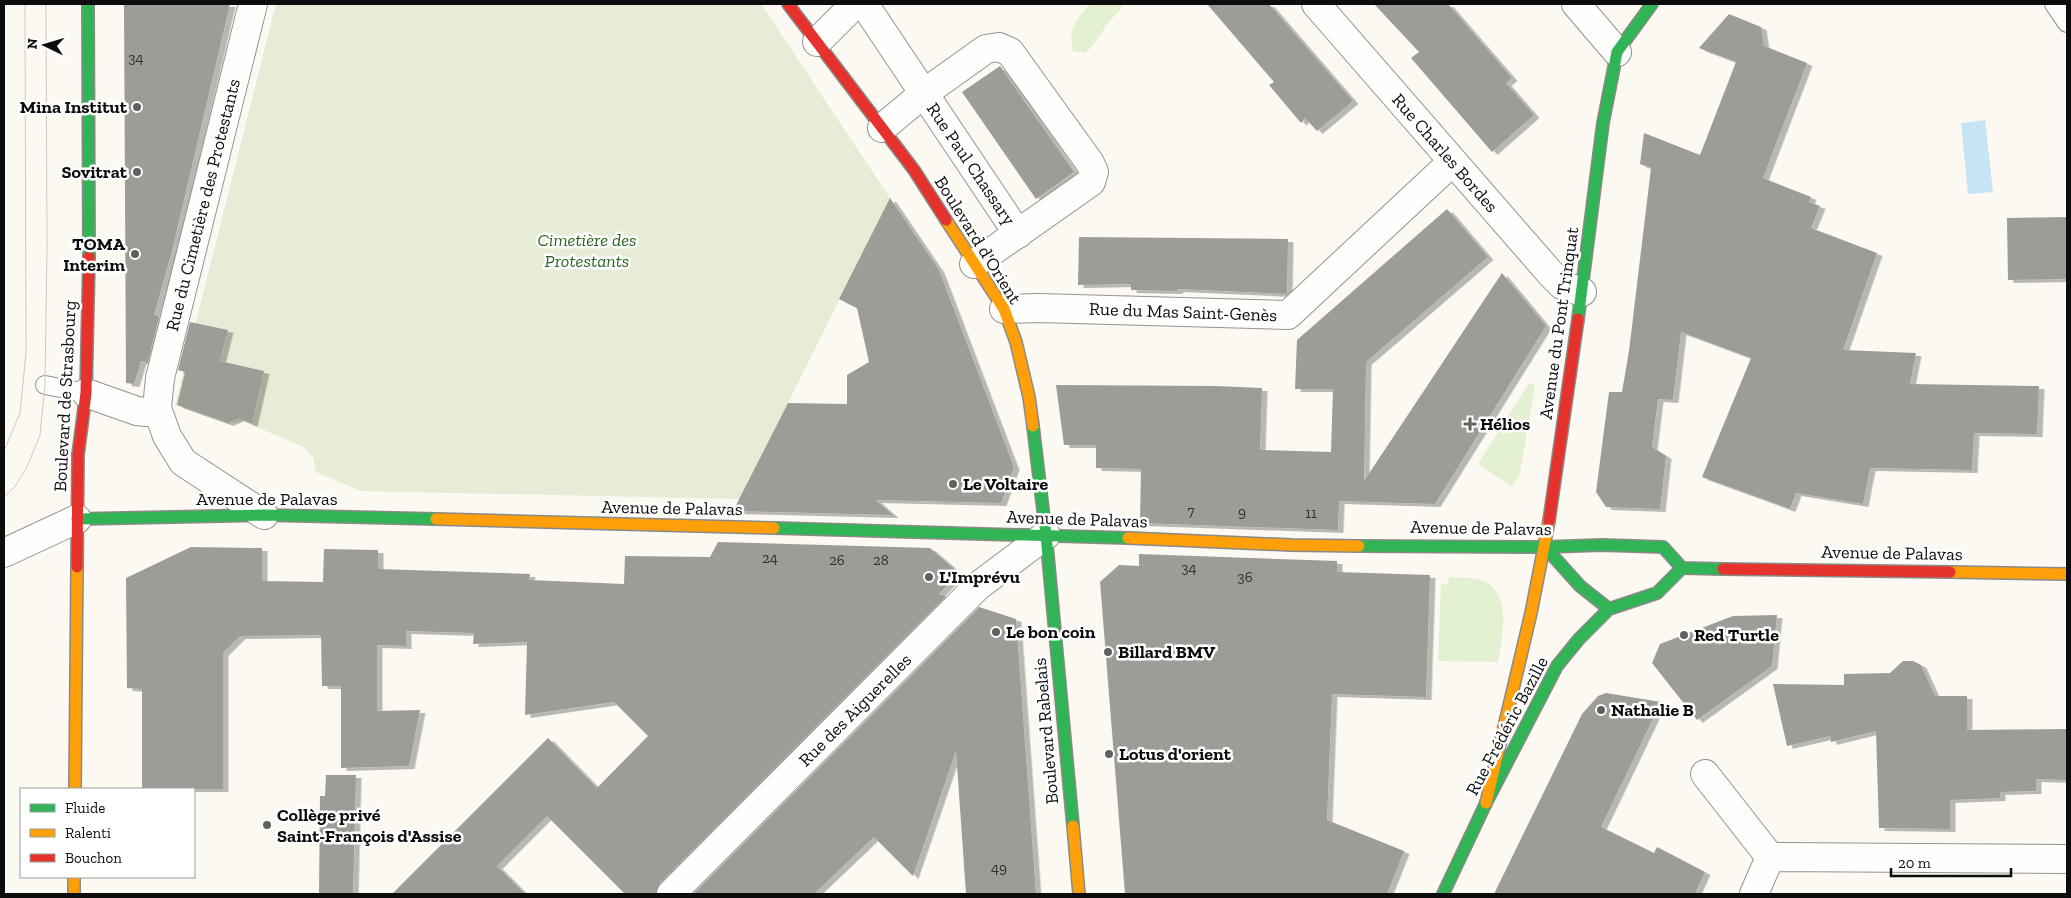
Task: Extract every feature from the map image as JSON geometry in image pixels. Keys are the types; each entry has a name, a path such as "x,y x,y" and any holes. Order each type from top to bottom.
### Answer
{"street":[{"name":"Boulevard de Strasbourg","path":"75,788 78,455 86,393 89,276 88,4"},
{"name":"Rue du Cimetière des Protestants","path":"253,4 160,378 157,408 167,436 183,462 264,515"},
{"name":"Boulevard d'Orient","path":"788,4 914,170 1004,309 1016,342 1029,397 1046,535"},
{"path":"817,42 855,4"},
{"name":"Rue Paul Chassary","path":"864,4 1018,234"},
{"name":"Rue Charles Bordes","path":"1316,4 1452,162 1562,285 1582,292"},
{"path":"1576,4 1617,52"},
{"name":"Avenue du Pont Trinquat","path":"1486,803 1532,613 1544,547 1582,292 1603,123 1617,52 1652,4"},
{"name":"Rue Paul Chassary","path":"882,128 923,94 986,49 999,47 1010,52 1090,163 1094,172 1091,182 974,264"},
{"name":"Rue du Mas Saint-Genès","path":"1004,309 1038,308 1288,315 1452,162"},
{"path":"86,393 146,412 157,408"},
{"name":"Avenue de Palavas","path":"77,519 264,515 1046,535 1291,545 1544,547 1602,545 1663,548 1682,568 2067,574"},
{"path":"4,553 77,519"},
{"name":"Rue des Aiguerelles","path":"671,894 978,586 1046,535"},
{"name":"Boulevard Rabelais","path":"1046,535 1079,894"},
{"path":"1544,547 1580,586 1609,609"},
{"name":"Rue Frédéric Bazille","path":"1443,894 1486,803 1557,666 1579,639 1609,609 1657,593 1682,568"},
{"path":"1705,774 1770,857"},
{"path":"1770,857 2067,859"},
{"path":"1754,894 1770,857"},
{"path":"74,878 74,894"}],"lane":[{"path":"2054,4 2067,23"},
{"path":"45,385 86,393"}],"shaded area":[{"path":"4,4 5,320 4,324"}],"green space":[{"name":"Cimetière des Protestants","path":"276,4 761,4 890,198 740,499 361,491 316,472 313,457 304,447 242,421 229,424 175,405"},
{"path":"1090,4 1124,4 1108,23 1096,42 1085,53 1073,51 1072,30"},
{"path":"1529,383 1535,385 1520,473 1512,487 1478,464"},
{"path":"1449,577 1476,579 1488,584 1496,592 1501,602 1503,613 1502,639 1498,662 1438,661 1441,584 1448,584"}],"water":[{"path":"1985,120 1993,192 1968,194 1961,123"}],"building":[{"path":"124,4 230,4 172,251 154,315 159,316 148,362 141,361 134,384 126,383"},
{"path":"1207,4 1269,4 1353,101 1317,131 1305,118 1301,123 1269,85 1274,82"},
{"path":"1374,4 1448,4 1512,78 1506,83 1534,115 1492,152 1411,58 1419,52"},
{"path":"1729,14 1761,27 1764,46 1807,63 1763,178 1811,197 1809,202 1820,206 1811,228 1877,253 1843,350 1916,353 1910,384 2039,386 2037,434 1974,433 1972,470 1870,468 1863,504 1796,493 1790,509 1702,477 1751,358 1681,332 1673,400 1658,399 1652,447 1666,456 1660,509 1606,507 1596,492 1609,392 1622,392 1629,351 1651,168 1640,164 1644,133 1700,155 1736,62 1699,48"},
{"path":"1000,66 1074,172 1036,199 962,92"},
{"path":"890,198 939,270 1014,467 1001,503 876,500 893,515 733,511 788,403 847,404 847,375 869,362 857,308 839,299"},
{"path":"1447,209 1488,257 1366,362 1364,481 1502,273 1546,326 1435,504 1339,501 1338,530 1140,523 1141,469 1096,468 1096,445 1064,445 1056,385 1216,386 1262,388 1260,450 1331,452 1333,389 1295,389 1297,340"},
{"path":"2067,217 2067,279 2008,280 2007,218"},
{"path":"1079,237 1288,239 1287,294 1178,289 1177,291 1131,290 1131,284 1078,285"},
{"path":"190,322 228,330 220,361 264,371 252,424 239,418 228,423 177,405 185,372 178,370"},
{"path":"718,542 930,548 959,573 939,594 946,596 660,883 656,894 625,894 547,816 497,866 525,894 392,894 548,738 597,788 648,736 614,702 525,715 527,642 473,644 474,633 406,631 406,646 377,645 377,711 420,710 409,766 341,768 341,686 322,686 321,635 240,636 223,653 223,789 142,788 142,689 127,688 126,578 191,547 262,548 262,581 323,582 324,549 378,550 378,569 530,574 529,580 624,584 625,556 710,557"},
{"path":"1139,554 1337,561 1337,572 1430,575 1426,697 1332,694 1327,820 1404,851 1387,894 1125,894 1100,582 1119,565 1139,566"},
{"path":"979,607 1016,619 1036,894 966,894 956,751 913,876 874,837 814,894 693,894"},
{"path":"1777,615 1772,666 1697,720 1652,663 1660,644 1733,616"},
{"path":"1903,661 1913,661 1921,665 1935,696 1967,696 1967,730 2067,729 2067,780 2036,779 2036,791 2000,792 2000,798 1950,800 1950,829 1879,828 1876,731 1831,742 1830,736 1787,746 1773,684 1844,685 1844,674 1890,673"},
{"path":"1606,693 1661,702 1601,827 1654,853 1657,847 1705,872 1695,894 1494,894 1582,714 1598,696"},
{"path":"326,775 356,775 353,894 319,894 320,796 325,796"}],"tram line":[{"path":"4,451 20,413 26,352 25,4"},
{"path":"4,497 16,485 27,467 40,435 45,385 47,248 46,4"}],"traffic: fast":[{"path":"88,4 89,257"},
{"path":"1578,319 1603,123 1617,52 1652,4"},
{"path":"1033,426 1046,535 1073,826"},
{"path":"77,519 264,515 436,519"},
{"path":"774,528 1128,538"},
{"path":"1359,546 1545,547 1602,545 1663,547 1682,568 1723,569"},
{"path":"1545,547 1580,586 1609,609"},
{"path":"1443,894 1486,803 1557,666 1579,639 1609,609 1657,593 1682,568"}],"traffic: slow":[{"path":"946,220 1004,309 1016,342 1029,397 1033,426"},
{"path":"436,519 774,528"},
{"path":"1486,803 1531,613 1549,521"},
{"path":"1128,538 1359,546"},
{"path":"75,788 77,567"},
{"path":"1950,572 2067,574"},
{"path":"1073,826 1079,894"},
{"path":"74,878 74,894"}],"traffic: jam":[{"path":"788,4 914,170 946,220"},
{"path":"77,567 78,455 86,393 89,257"},
{"path":"1549,521 1578,319"},
{"path":"1723,569 1950,572"}],"place":[{"name":"Mina Institut","path":"137,107"},
{"name":"Sovitrat","path":"137,172"},
{"name":"TOMA Interim","path":"135,254"},
{"name":"Hélios","path":"1470,424"},
{"name":"Le Voltaire","path":"953,484"},
{"name":"L'Imprévu","path":"929,577"},
{"name":"Le bon coin","path":"996,632"},
{"name":"Red Turtle","path":"1684,635"},
{"name":"Billard BMV","path":"1108,652"},
{"name":"Nathalie B","path":"1601,710"},
{"name":"Lotus d'orient","path":"1109,754"},
{"name":"Collège privé Saint-François d'Assise","path":"267,825"}]}
